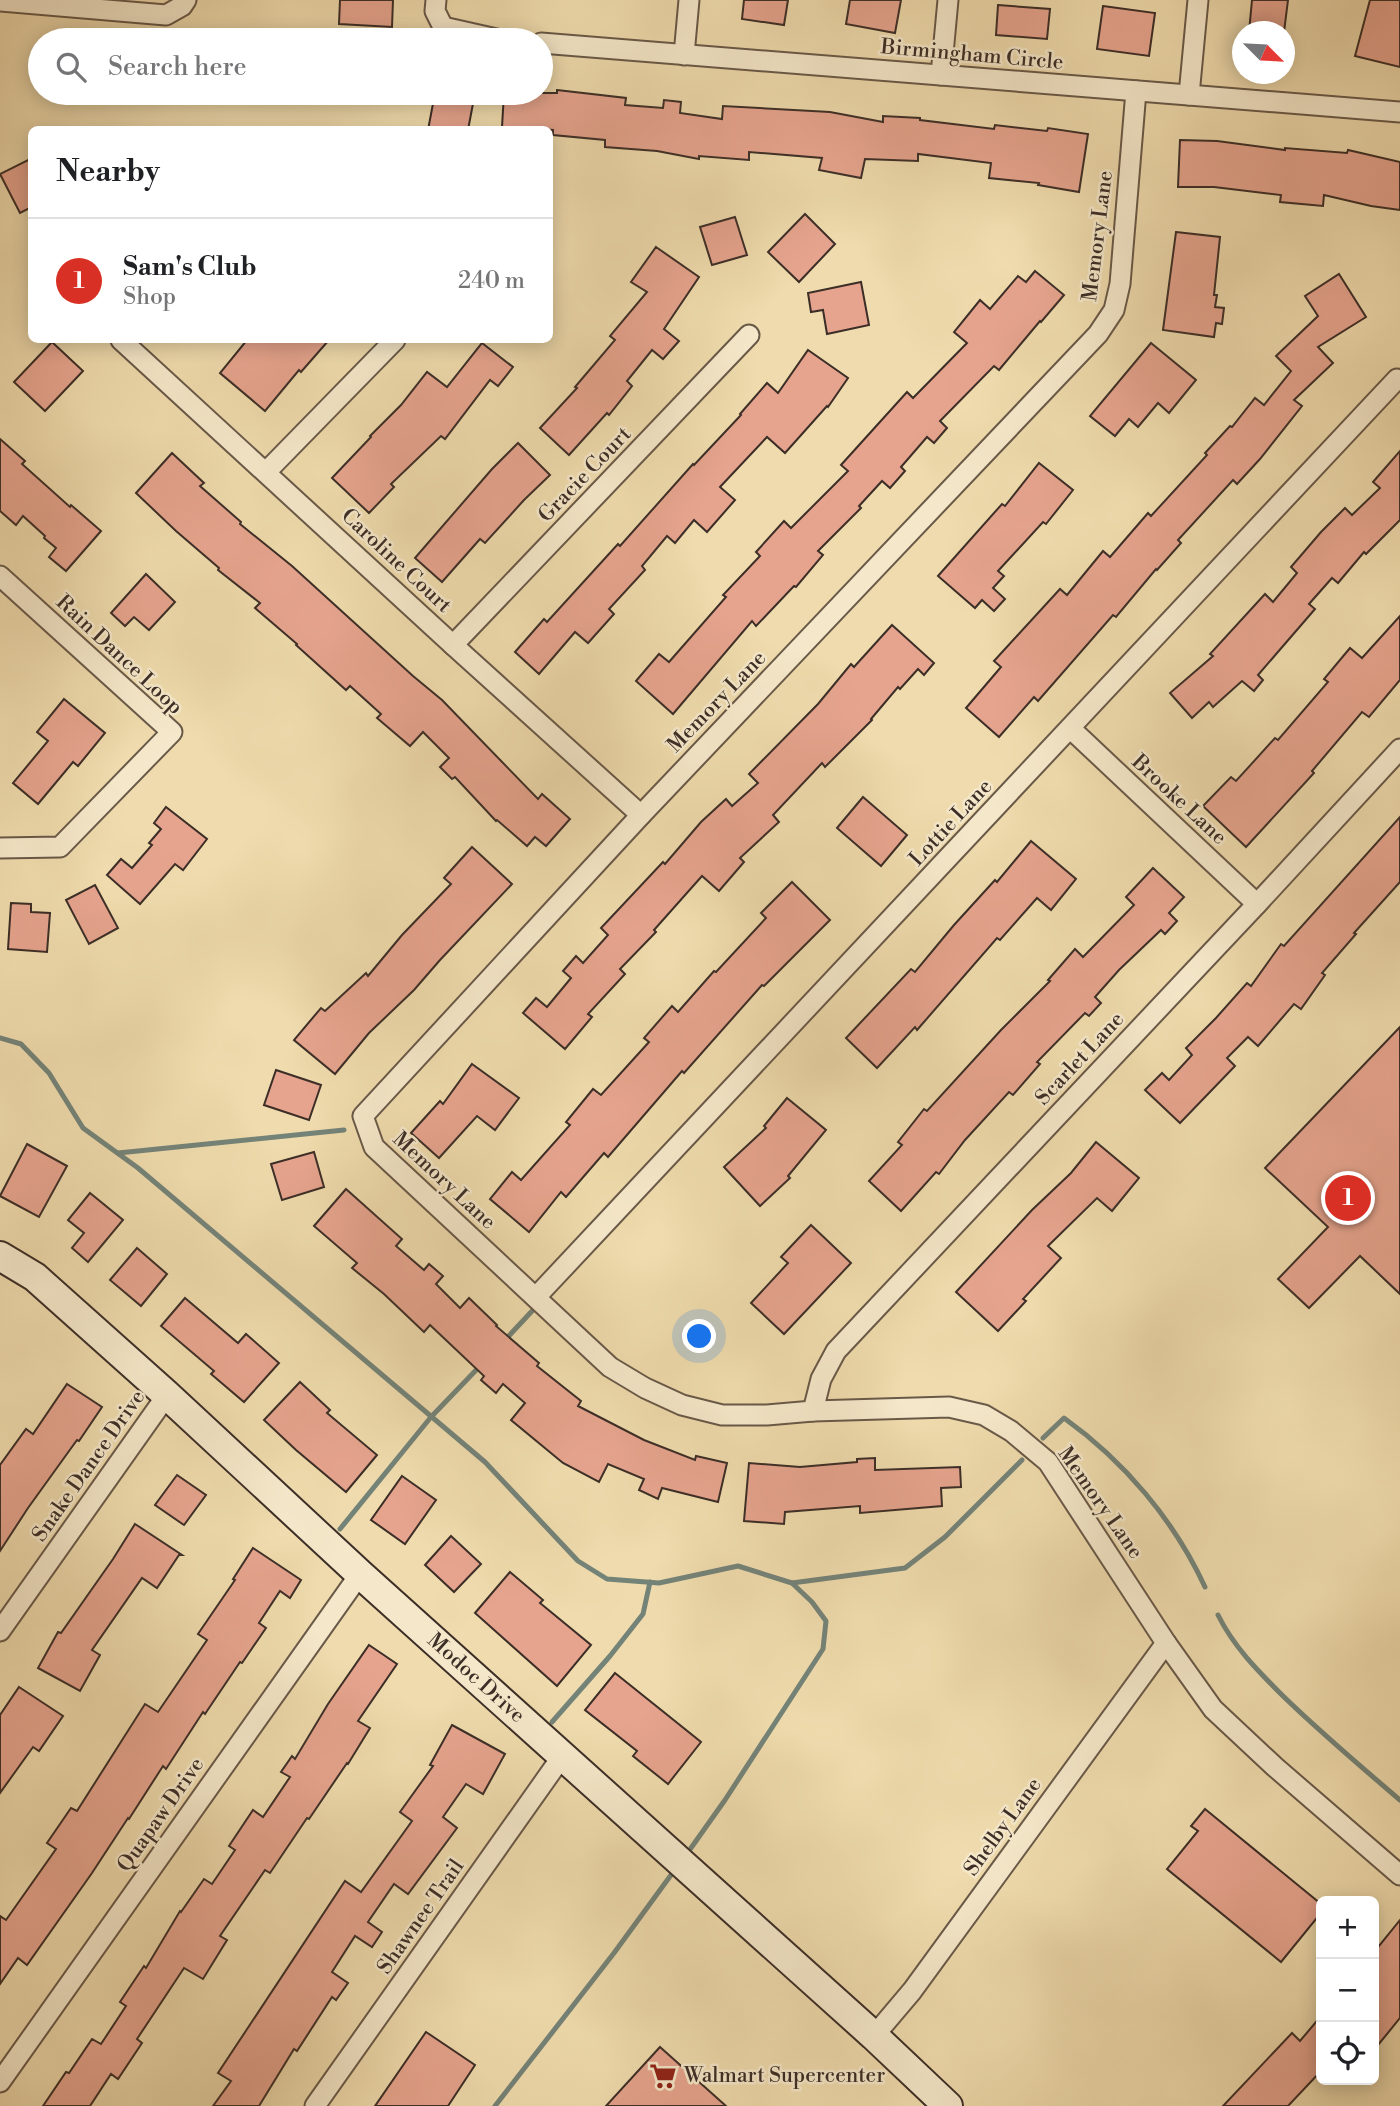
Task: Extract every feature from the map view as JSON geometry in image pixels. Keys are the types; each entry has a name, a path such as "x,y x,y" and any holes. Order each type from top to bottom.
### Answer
{"street":[{"path":"0,1 166,15 182,6 186,0"},
{"path":"436,0 435,11 443,27 447,28"},
{"path":"684,55 689,0"},
{"path":"941,75 948,0"},
{"path":"1189,95 1198,0"},
{"name":"Birmingham Circle","path":"553,44 1400,112"},
{"name":"Memory Lane","path":"1136,91 1120,284 1114,310 1098,334 641,815 363,1115 374,1147 610,1367 645,1388 682,1405 722,1415 949,1406 984,1415 1011,1430 1048,1462 1166,1643 1213,1709 1275,1767 1400,1875"},
{"name":"Gracie Court","path":"453,645 749,335"},
{"name":"Caroline Court","path":"124,343 641,815"},
{"path":"266,472 392,343"},
{"name":"Lottie Lane","path":"536,1297 1397,379"},
{"name":"Rain Dance Loop","path":"0,576 172,732 60,847 0,848"},
{"name":"Brooke Lane","path":"1070,729 1257,904"},
{"name":"Scarlet Lane","path":"813,1411 821,1379 836,1351 1400,749"},
{"name":"Modoc Drive","path":"0,1256 35,1277 167,1395 359,1574 563,1755 948,2106"},
{"name":"Snake Dance Drive","path":"0,1631 167,1395"},
{"name":"Quapaw Drive","path":"0,2082 359,1574"},
{"name":"Shelby Lane","path":"874,2036 912,1991 1166,1643"},
{"name":"Shawnee Trail","path":"316,2106 563,1755"}],"building":[{"path":"340,0 393,0 392,27 339,24"},
{"path":"744,0 788,0 784,25 742,19"},
{"path":"850,0 901,0 895,33 846,24"},
{"path":"1252,0 1288,0 1285,21 1250,21"},
{"path":"1370,0 1400,0 1400,67 1355,56"},
{"path":"998,5 1050,9 1047,39 996,35"},
{"path":"1103,6 1155,13 1149,56 1097,49"},
{"path":"557,90 626,98 625,105 663,108 664,100 681,102 680,113 722,119 723,106 830,112 883,122 883,116 920,118 994,129 995,125 1047,131 1048,128 1088,134 1079,192 1038,185 1039,183 989,178 991,163 918,154 918,161 865,159 861,178 819,170 822,158 749,152 749,160 699,156 699,159 657,151 605,147 605,140 553,135 553,126 502,126 503,105 553,105 553,93 557,93"},
{"path":"433,105 473,105 469,126 429,126"},
{"path":"1180,140 1217,141 1285,150 1347,153 1348,150 1400,162 1400,210 1324,195 1323,206 1280,202 1281,195 1214,187 1178,187"},
{"path":"28,160 28,209 20,213 0,174"},
{"path":"805,214 835,244 799,282 768,252"},
{"path":"735,217 747,255 712,265 700,227"},
{"path":"1176,232 1220,237 1214,295 1217,295 1215,307 1224,308 1222,324 1216,323 1214,337 1163,330"},
{"path":"656,247 699,277 664,329 679,341 663,359 652,350 627,381 632,386 609,415 607,413 569,455 540,428 577,388 575,387 615,340 610,336 647,292 631,282"},
{"path":"1035,271 1064,295 999,370 994,366 940,421 947,428 934,443 927,437 901,467 905,471 890,488 882,481 859,506 861,508 818,551 823,555 796,587 794,586 756,626 752,621 673,714 636,681 659,654 669,662 726,597 723,595 760,556 756,552 784,521 791,528 848,471 841,465 907,392 913,398 967,343 954,332 980,300 990,309 1018,276 1026,282"},
{"path":"1339,274 1366,317 1318,347 1333,363 1294,400 1302,406 1237,484 1233,480 1178,540 1181,543 1116,617 1113,615 1038,701 1034,697 999,737 966,708 1001,667 994,661 1060,589 1067,595 1103,551 1110,557 1148,513 1151,516 1255,398 1264,405 1291,371 1276,356 1318,316 1305,296"},
{"path":"861,282 869,325 827,334 823,310 811,312 808,293"},
{"path":"51,343 83,371 45,411 14,382"},
{"path":"245,343 326,343 301,372 299,370 265,411 220,373"},
{"path":"482,343 513,367 498,386 490,380 445,439 441,436 391,484 394,487 369,513 332,478 401,405 427,372 447,387"},
{"path":"1151,343 1196,380 1169,413 1158,403 1138,427 1129,419 1115,436 1090,416"},
{"path":"808,350 848,378 828,407 785,453 767,437 720,487 735,500 707,532 694,520 675,543 667,536 642,566 645,570 609,609 614,614 588,643 575,632 539,674 515,652 544,619 547,622 618,544 620,546 741,415 767,383 778,393"},
{"path":"0,439 25,461 22,464 101,531 66,571 49,557 56,548 23,516 16,525 0,511"},
{"path":"518,443 550,475 485,543 480,539 442,582 415,558"},
{"path":"1400,451 1400,520 1366,554 1364,552 1338,583 1332,578 1309,604 1315,609 1258,675 1263,680 1254,691 1242,681 1213,707 1209,702 1192,718 1170,693 1213,656 1210,654 1265,594 1273,602 1297,573 1291,567 1345,508 1352,515 1380,488 1373,482"},
{"path":"172,453 204,483 200,486 241,522 240,524 292,566 442,700 538,799 542,794 570,819 546,846 535,837 527,846 496,821 455,777 452,779 440,767 449,758 423,732 410,746 377,718 381,714 350,686 346,690 296,645 255,608 260,603 218,570 219,568 136,493"},
{"path":"1039,463 1073,490 1046,524 1043,522 998,571 1004,576 993,588 1005,599 994,611 982,600 975,608 938,576 1002,504 1005,506"},
{"path":"146,574 175,602 149,630 134,617 125,626 111,613"},
{"path":"1400,616 1400,680 1369,717 1362,712 1312,771 1314,773 1246,847 1203,806 1231,777 1236,781 1275,738 1278,740 1328,682 1324,679 1350,648 1362,658"},
{"path":"892,625 934,663 924,675 918,669 900,689 898,687 872,720 825,767 822,763 773,815 779,822 740,858 744,862 719,891 702,876 654,930 656,932 620,969 625,974 588,1014 592,1017 565,1049 523,1013 536,998 547,1007 571,978 563,971 576,956 583,963 608,935 601,928 663,862 665,864 701,822 726,799 732,806 758,783 749,774 818,704 851,664 854,667"},
{"path":"64,699 105,733 78,766 73,762 38,804 13,783 48,741 37,732"},
{"path":"863,797 907,835 881,866 837,828"},
{"path":"166,807 207,839 183,870 175,864 140,904 107,875 121,859 132,868 152,845 149,843 161,829 154,823"},
{"path":"1400,817 1400,882 1322,973 1325,975 1301,1009 1294,1004 1258,1046 1248,1037 1227,1058 1235,1066 1180,1123 1145,1090 1162,1073 1169,1080 1192,1055 1186,1048 1247,983 1251,986 1281,944 1284,946"},
{"path":"1031,841 1076,879 1051,910 1037,898 1000,940 997,938 917,1030 915,1027 877,1068 846,1038 911,969 915,972"},
{"path":"472,847 512,884 414,990 369,1033 335,1074 294,1040 321,1008 325,1011 366,973 368,976 402,935 451,884 444,878"},
{"path":"1153,868 1184,897 1169,913 1177,921 1165,934 1161,930 1119,970 1095,997 1101,1003 1089,1016 1085,1013 1037,1062 1040,1064 1013,1095 1009,1092 965,1140 939,1174 936,1172 901,1211 869,1181 902,1145 898,1142 924,1109 927,1111 1050,981 1048,980 1075,949 1083,957 1134,905 1126,897"},
{"path":"792,882 830,920 764,986 762,985 684,1073 682,1071 608,1157 604,1153 566,1197 561,1192 529,1232 490,1199 512,1172 521,1180 570,1125 566,1122 593,1089 601,1095 649,1042 644,1038 672,1006 678,1012 766,918 761,913"},
{"path":"95,885 118,928 89,944 66,900"},
{"path":"11,903 31,904 31,912 50,913 47,952 8,949"},
{"path":"1400,1027 1400,1294 1360,1256 1309,1308 1278,1279 1328,1227 1265,1168"},
{"path":"472,1064 519,1098 495,1130 477,1116 439,1158 411,1133 440,1101 443,1104"},
{"path":"276,1070 321,1085 309,1120 264,1105"},
{"path":"787,1098 826,1130 788,1176 790,1178 760,1206 724,1167 766,1128 764,1126"},
{"path":"1096,1142 1139,1178 1112,1211 1097,1198 1048,1246 1061,1258 998,1331 956,1292 1032,1210 1071,1173"},
{"path":"27,1144 67,1166 39,1217 0,1196"},
{"path":"314,1152 324,1187 282,1200 271,1164"},
{"path":"346,1189 402,1239 396,1246 424,1270 429,1264 443,1276 436,1284 460,1308 469,1298 496,1326 539,1363 537,1366 581,1401 578,1406 644,1440 695,1460 696,1456 727,1463 718,1502 662,1488 658,1499 639,1490 644,1479 608,1464 599,1482 563,1463 511,1420 525,1403 503,1384 496,1393 481,1380 484,1376 430,1325 424,1332 352,1268 357,1263 314,1226"},
{"path":"90,1193 123,1220 88,1262 72,1248 84,1233 68,1220"},
{"path":"811,1225 851,1263 784,1334 751,1303 788,1263 781,1257"},
{"path":"137,1248 167,1274 141,1306 110,1280"},
{"path":"185,1298 238,1343 246,1334 279,1363 244,1402 211,1374 214,1371 161,1326"},
{"path":"300,1382 330,1410 327,1413 377,1455 346,1492 264,1420"},
{"path":"67,1384 102,1407 0,1551 0,1465 26,1429 33,1434"},
{"path":"875,1458 875,1470 960,1467 961,1487 941,1488 942,1506 860,1513 860,1506 785,1512 784,1524 744,1521 749,1463 800,1467"},
{"path":"177,1475 206,1495 184,1525 155,1505"},
{"path":"402,1476 436,1500 405,1544 371,1520"},
{"path":"135,1524 182,1555 179,1555 157,1588 142,1578 92,1650 100,1655 80,1691 38,1668 58,1632 61,1633"},
{"path":"451,1536 481,1564 454,1592 425,1565"},
{"path":"253,1548 301,1580 290,1598 280,1591 259,1623 266,1628 205,1714 203,1712 166,1769 163,1766 27,1965 18,1958 0,1984 0,1916 6,1920 56,1849 47,1843 71,1808 77,1811 145,1704 158,1712 207,1640 198,1634"},
{"path":"510,1572 543,1600 540,1603 591,1645 557,1686 475,1613"},
{"path":"369,1645 397,1664 358,1721 370,1728 309,1819 307,1818 270,1873 265,1870 220,1936 227,1940 203,1979 184,1968 137,2039 142,2043 118,2079 111,2074 90,2106 43,2106 92,2039 101,2044 126,2006 120,2002 144,1966 146,1968 180,1911 204,1879 212,1884 235,1850 229,1846 253,1810 263,1817 290,1777 281,1772 292,1756 295,1759 328,1704"},
{"path":"615,1673 701,1742 668,1784 633,1756 637,1751 585,1710"},
{"path":"19,1687 63,1716 39,1751 33,1747 0,1793 0,1715"},
{"path":"452,1725 505,1754 483,1794 466,1784 443,1817 457,1828 408,1894 394,1884 368,1922 382,1932 372,1947 355,1936 332,1972 348,1983 336,2000 332,1997 297,2051 294,2049 259,2106 213,2106 231,2081 218,2073 345,1881 361,1892 412,1821 400,1812 433,1766 430,1765"},
{"path":"1205,1809 1316,1900 1316,1919 1281,1962 1167,1869 1198,1831 1191,1826"},
{"path":"1400,1920 1400,2018 1379,2044 1379,1959 1379,1946"},
{"path":"1316,2022 1316,2076 1288,2106 1223,2106 1292,2033 1300,2041"},
{"path":"426,2032 475,2065 448,2106 375,2106"},
{"name":"Walmart Supercenter","path":"660,2047 726,2106 606,2106"}],"waterway":[{"path":"0,1038 21,1044 49,1073 83,1128 138,1168 485,1462 578,1561 607,1579 659,1583 738,1566 792,1583 905,1568 945,1537 1022,1460"},
{"path":"118,1153 344,1130"},
{"path":"504,1341 533,1310"},
{"path":"340,1529 431,1417 480,1366"},
{"path":"1043,1438 1064,1418 1107,1453 1163,1515 1193,1562 1205,1587"},
{"path":"552,1722 643,1614 650,1582"},
{"path":"691,1848 823,1649 826,1621 812,1602 792,1583"},
{"path":"1218,1615 1239,1648 1273,1686 1325,1736 1400,1800"},
{"path":"495,2106 671,1875"}],"place":[{"name":"Sam's Club","path":"1348,1198"},
{"name":"Walmart Supercenter","path":"663,2076"}]}
